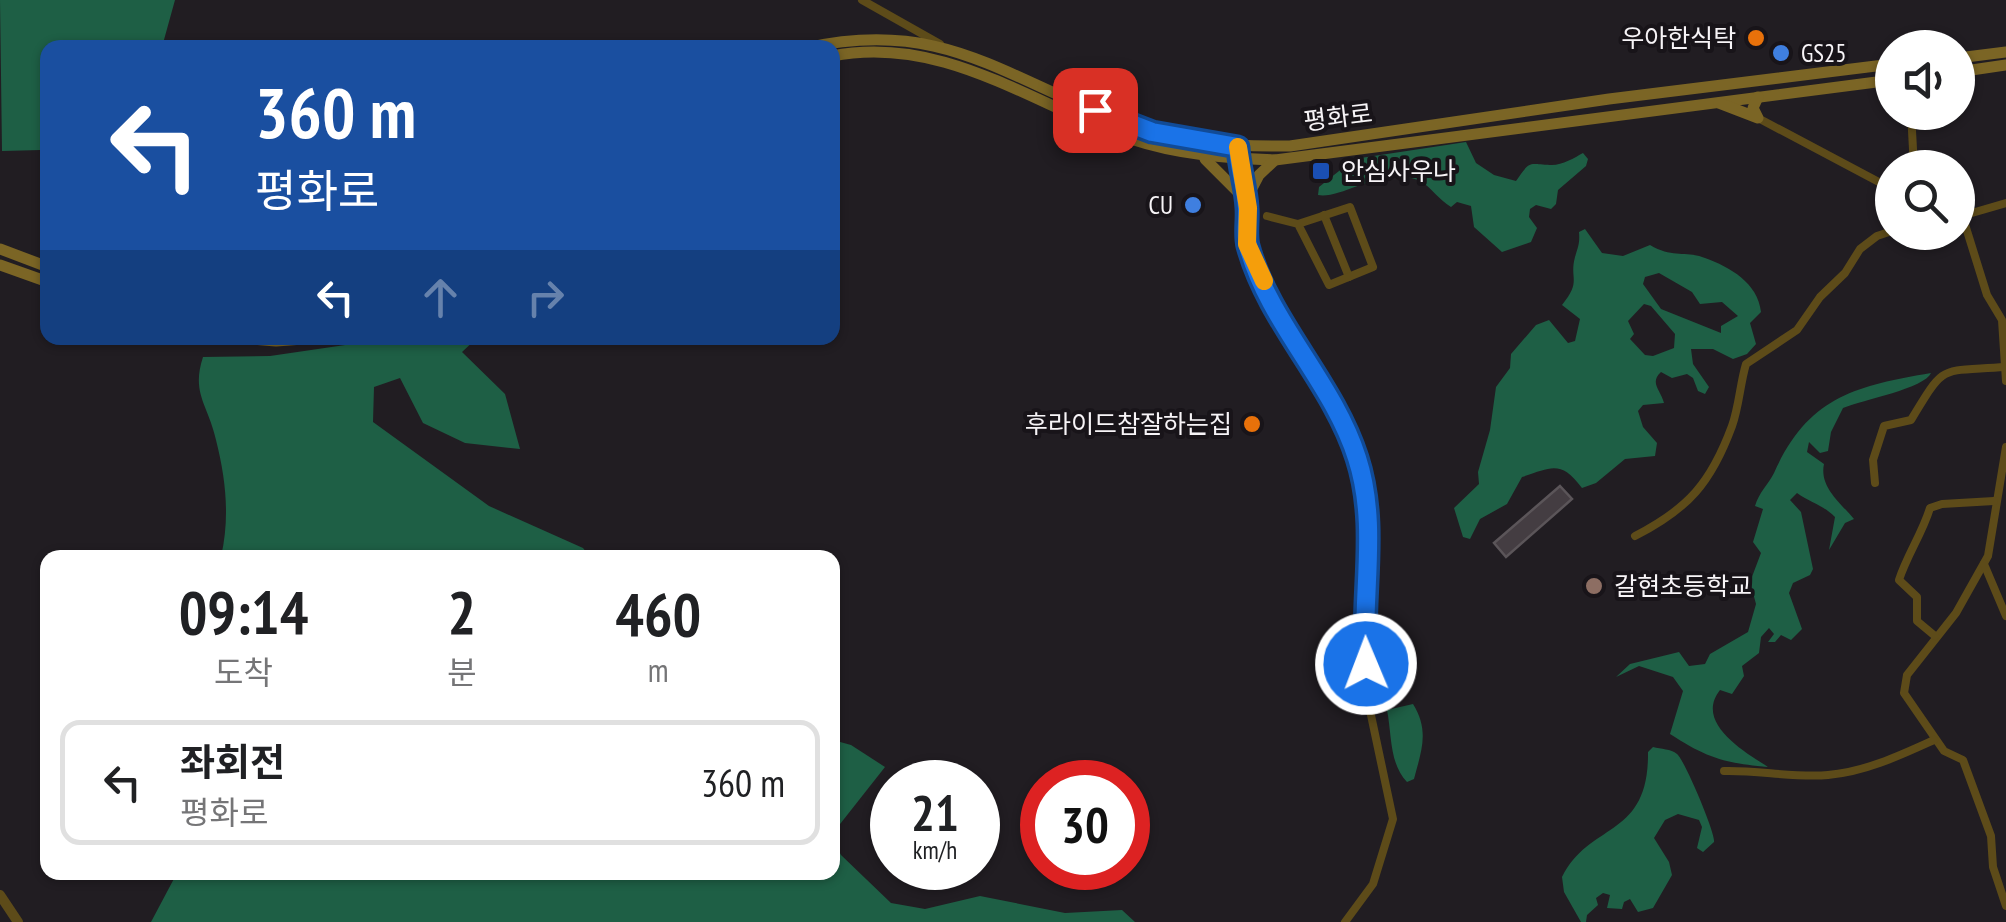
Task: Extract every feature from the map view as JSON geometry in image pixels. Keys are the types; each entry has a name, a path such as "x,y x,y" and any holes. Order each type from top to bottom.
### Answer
{"main road":[{"name":"평화로","path":"840,42 874,37 944,46 1118,121 1275,160 1875,82"},
{"path":"1975,56 2006,52"},
{"name":"평화로","path":"840,56 892,53 962,66 1133,140 1202,156 1875,66"},
{"path":"1975,70 2006,65"},
{"path":"1758,96 1753,108 1758,118"},
{"path":"1715,102 1758,118"},
{"path":"1202,156 1246,200 1258,175 1275,160"},
{"path":"0,249 40,264"},
{"path":"0,264 40,279"}],"street":[{"path":"862,0 944,46"},
{"path":"1758,118 1875,180"},
{"path":"1238,153 1246,200 1247,244 1286,330 1332,398 1358,459 1371,542 1363,627 1368,700 1392,819 1373,884 1346,922"},
{"path":"1975,213 2006,203"},
{"path":"1267,216 1298,224 1350,207 1373,267 1329,285 1298,224"},
{"path":"1324,215 1350,276"},
{"path":"1635,536 1686,506 1713,468 1734,422 1746,364 1797,330 1860,249 1875,238"},
{"path":"1971,250 1987,295 2002,320 2006,381"},
{"path":"1875,484 1873,460 1884,426 1911,420 1936,378 1945,371 2004,368"},
{"path":"2006,447 1984,564 1956,613 1907,675 1904,693 1930,726 1934,740 1944,751 1963,760 1968,770 1990,836 1994,867 2006,906"},
{"path":"1935,636 1917,620 1917,597 1900,580 1905,561 1922,532 1930,508 1994,501"},
{"path":"1984,564 2006,616"},
{"path":"1724,771 1826,776 1894,759 1934,740"},
{"path":"0,895 18,922"}],"green space":[{"path":"0,0 175,0 164,40 40,40 40,150 2,151"},
{"path":"1466,142 1476,163 1494,175 1516,181 1530,165 1559,164 1583,153 1588,159 1586,166 1558,190 1551,209 1536,205 1530,209 1529,217 1537,228 1531,242 1502,252 1474,227 1471,206 1457,202 1451,207 1420,181 1407,177 1378,179 1339,193 1318,195 1319,187 1354,159"},
{"path":"1585,229 1602,253 1623,256 1650,245 1666,252 1698,256 1733,271 1749,285 1759,302 1761,312 1750,323 1756,344 1747,354 1733,359 1713,349 1691,349 1693,364 1709,387 1705,394 1698,391 1687,374 1672,378 1661,372 1656,383 1664,403 1643,405 1638,411 1643,427 1657,443 1655,456 1625,459 1596,483 1582,488 1568,473 1555,468 1522,477 1507,504 1480,519 1470,539 1463,537 1454,508 1479,484 1478,472 1490,430 1496,387 1510,368 1511,354 1536,325 1549,320 1568,343 1575,341 1580,319 1562,305 1573,285 1579,232","holes":["1659,273 1692,292 1700,304 1722,302 1738,316 1721,326 1721,333 1661,309 1643,284 1645,277","1644,304 1651,306 1675,334 1674,348 1645,355 1630,339 1634,334 1628,321"]},
{"path":"345,345 470,345 462,352 505,394 520,449 465,443 423,423 400,378 374,387 373,422 489,506 585,550 222,550 224,484 216,440 200,390 203,357 270,356"},
{"path":"1931,373 1906,389 1843,408 1831,432 1828,451 1820,453 1809,442 1807,452 1824,464 1828,487 1854,519 1845,523 1829,550 1835,517 1797,493 1790,500 1801,512 1813,569 1810,575 1793,583 1789,593 1802,629 1791,640 1781,635 1775,642 1768,642 1774,634 1769,628 1761,637 1759,653 1742,666 1744,676 1732,694 1720,690 1714,702 1713,714 1726,735 1768,767 1716,758 1670,734 1683,691 1673,677 1639,666 1616,677 1630,664 1679,652 1689,666 1705,664 1710,654 1748,632 1756,604 1750,582 1761,553 1753,542 1763,509 1755,506 1787,447 1802,427 1837,399 1879,383"},
{"path":"1413,704 1421,723 1422,741 1414,779 1407,782 1394,757 1387,710"},
{"path":"840,742 874,760 870,760 870,786 840,824"},
{"path":"1653,747 1672,751 1681,759 1714,842 1703,852 1697,848 1702,827 1699,820 1678,814 1665,820 1654,838 1672,875 1653,908 1638,912 1630,899 1622,909 1607,908 1610,895 1603,893 1596,898 1598,905 1587,915 1586,922 1581,922 1564,892 1562,877 1587,846 1629,815 1639,800 1646,780 1648,752"},
{"path":"840,853 870,883 870,890 877,890 891,903 925,909 980,896 1065,913 1122,910 1135,922 151,922 173,880 840,880"}],"building":[{"path":"1560,486 1572,499 1506,557 1494,543"}],"slow traffic":[{"path":"1238,147 1248,208 1247,244 1264,281"}],"place":[{"name":"우아한식탁","path":"1756,38"},
{"name":"GS25","path":"1781,53"},
{"name":"안심사우나","path":"1321,171"},
{"name":"CU","path":"1193,205"},
{"name":"후라이드참잘하는집","path":"1252,424"},
{"name":"갈현초등학교","path":"1594,586"}],"route":[{"path":"1095,110 1152,132 1238,147 1248,208 1247,244 1286,330 1332,398 1358,459 1371,542 1363,627 1366,664"}]}
